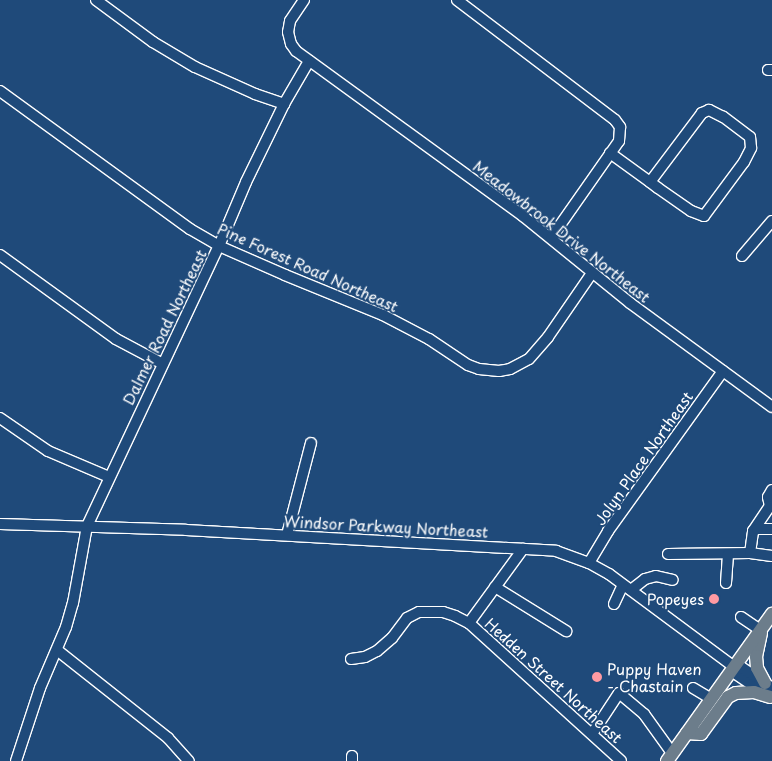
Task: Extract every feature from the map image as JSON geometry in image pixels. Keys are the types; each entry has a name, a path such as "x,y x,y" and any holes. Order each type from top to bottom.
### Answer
{"main road":[{"path":"670,757 772,614"},
{"path":"687,733 701,734 728,697 736,693 770,692 757,668 756,656 761,629"}],"street":[{"path":"96,0 153,42 195,66 248,91 284,104"},
{"name":"Meadowbrook Drive Northeast","path":"304,0 290,21 288,32 291,44 296,51 551,238 630,303 772,407"},
{"path":"457,0 615,120 621,132 619,141 551,238"},
{"name":"Dalmer Road Northeast","path":"16,761 40,688 57,650 73,603 87,526 219,246 246,182 284,104 310,61"},
{"name":"Pine Forest Road Northeast","path":"0,91 141,195 190,229 219,246 384,315 429,339 468,365 490,371 510,369 529,358 548,337 592,273"},
{"path":"610,153 650,182 691,211 704,216 744,162 751,148 750,137 723,117 708,110 702,113 650,182"},
{"path":"742,256 772,221"},
{"path":"0,255 116,339 163,364"},
{"name":"Jolyn Place Northeast","path":"589,563 608,531 723,371"},
{"path":"0,418 48,451 109,477"},
{"path":"287,536 311,443"},
{"path":"750,553 753,531 770,506 768,497 772,490"},
{"name":"Windsor Parkway Northeast","path":"0,524 87,526 556,551 589,563 627,588 734,667"},
{"path":"753,531 772,529"},
{"name":"Hedden Street Northeast","path":"523,549 469,623 621,761"},
{"path":"668,554 750,553 772,556"},
{"path":"726,583 728,554"},
{"path":"614,604 627,588 645,579 656,576 673,580"},
{"path":"495,587 566,631"},
{"path":"351,659 365,657 377,651 392,638 408,618 419,612 443,612 469,623"},
{"path":"741,617 761,629"},
{"path":"57,650 168,738 189,761"},
{"path":"734,667 741,667 770,692 736,674 734,667"},
{"path":"692,688 711,700"},
{"path":"592,734 619,693 644,714 670,757"}],"place":[{"name":"Popeyes","path":"714,599"},
{"name":"Puppy Haven - Chastain","path":"597,677"}]}
